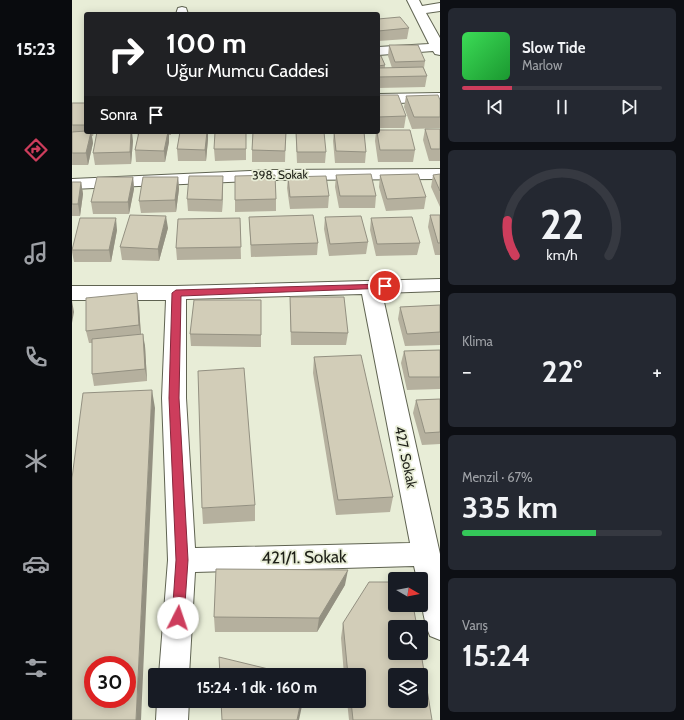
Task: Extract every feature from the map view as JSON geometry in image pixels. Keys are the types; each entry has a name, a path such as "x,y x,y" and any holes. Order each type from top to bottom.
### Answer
{"street":[{"path":"416,5 440,7"},
{"path":"380,51 439,49 416,5"},
{"path":"380,99 440,97"},
{"name":"398. Sokak","path":"72,184 273,175 440,174"},
{"path":"72,294 176,293 440,285"},
{"name":"427. Sokak","path":"371,287 440,626"},
{"path":"174,668 182,560 174,398 176,293"},
{"name":"421/1. Sokak","path":"182,560 426,554"},
{"path":"172,720 173,708"}],"building":[{"path":"400,17 409,28 380,31 380,19"},
{"path":"389,45 418,45 425,61 395,62"},
{"path":"380,56 381,56 385,65 380,66"},
{"path":"423,67 427,76 380,77 380,68"},
{"path":"380,95 398,95 406,116 380,117"},
{"path":"438,95 440,100 440,117 414,117 406,96"},
{"path":"72,103 84,103 84,125 72,125"},
{"path":"425,129 440,129 440,149 431,149"},
{"path":"380,130 410,130 415,150 380,150 377,134 380,134"},
{"path":"84,131 84,134 91,134 86,153 72,153 72,132"},
{"path":"97,134 131,134 130,152 93,153"},
{"path":"139,134 168,134 164,151 135,150"},
{"path":"180,134 207,134 205,150 177,149"},
{"path":"215,134 246,134 246,149 214,149"},
{"path":"253,134 286,134 285,151 252,150"},
{"path":"296,134 324,134 326,152 297,152"},
{"path":"334,134 364,134 366,152 336,151"},
{"path":"371,174 376,196 340,196 336,175"},
{"path":"418,174 426,197 387,199 380,175"},
{"path":"440,174 440,191 433,175"},
{"path":"275,175 276,199 235,200 235,176"},
{"path":"189,176 223,176 222,200 187,199"},
{"path":"326,176 329,196 290,197 288,177"},
{"path":"97,177 133,177 128,202 91,202"},
{"path":"143,177 178,177 175,200 139,201"},
{"path":"72,182 81,182 78,204 72,204"},
{"path":"130,215 166,216 158,249 120,247"},
{"path":"313,215 318,243 251,245 249,217"},
{"path":"430,215 440,215 440,243 438,243"},
{"path":"361,216 368,242 330,244 325,217"},
{"path":"412,217 420,243 377,244 371,218"},
{"path":"80,218 116,218 109,250 72,250"},
{"path":"240,218 241,247 176,248 178,219"},
{"path":"137,293 139,325 86,331 86,298"},
{"path":"290,297 344,297 348,333 291,332"},
{"path":"194,300 261,300 261,335 190,334"},
{"path":"440,305 440,332 407,334 400,307"},
{"path":"143,334 145,369 92,374 92,339"},
{"path":"440,350 440,377 409,377 404,351"},
{"path":"361,355 393,497 338,500 314,357"},
{"path":"244,368 255,505 202,508 198,371"},
{"path":"152,390 136,720 72,720 72,478 83,393"},
{"path":"440,399 440,432 425,433 416,400"},
{"path":"216,569 348,570 319,618 214,617"},
{"path":"369,582 388,582 388,612 414,612 416,620 388,620 388,660 422,660 423,668 388,668 388,708 428,708 428,696 432,720 353,720 352,708 366,708 366,668 347,668 343,623"},
{"path":"219,657 264,668 220,668"},
{"path":"221,708 300,708 297,720 222,720"}],"route":[{"path":"178,618 182,560 174,398 176,293 385,286"}]}
